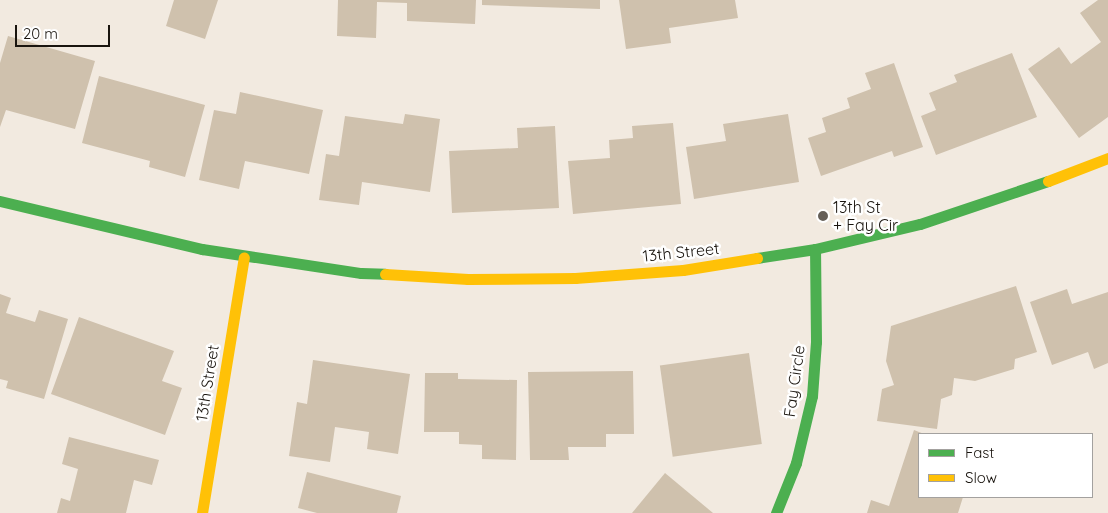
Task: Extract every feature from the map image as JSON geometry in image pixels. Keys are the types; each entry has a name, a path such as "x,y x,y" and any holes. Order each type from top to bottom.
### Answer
{"street":[{"name":"13th Street","path":"0,202 244,257 371,274 468,279 576,278 683,270 815,249 920,224 1022,191 1108,158"},
{"name":"Fay Circle","path":"776,513 796,463 812,396 816,342 815,249"},
{"name":"13th Street","path":"202,513 244,257"}],"building":[{"path":"174,0 218,0 205,39 166,26"},
{"path":"338,0 476,0 475,24 407,21 407,3 377,2 376,38 337,36"},
{"path":"482,0 600,0 600,9 482,5"},
{"path":"619,0 735,0 738,18 669,28 671,43 626,49"},
{"path":"1098,0 1108,0 1108,117 1079,138 1028,69 1059,47 1071,64 1101,42 1080,13"},
{"path":"8,36 95,61 75,129 6,110 0,127 0,63"},
{"path":"1012,53 1037,117 936,155 921,116 936,110 929,93 957,82 954,75"},
{"path":"894,63 923,147 894,157 892,151 821,176 808,138 826,132 822,118 850,108 847,98 871,89 865,73"},
{"path":"99,76 205,105 185,177 149,167 150,161 82,143"},
{"path":"240,92 323,110 309,174 245,161 239,189 199,180 214,110 236,114"},
{"path":"405,114 440,119 430,192 362,182 359,205 319,200 326,154 339,156 345,116 403,124"},
{"path":"788,114 799,182 694,199 686,147 726,141 723,124"},
{"path":"673,123 681,204 573,214 568,161 610,158 609,140 633,138 632,126"},
{"path":"555,126 559,208 452,213 449,151 518,148 517,128"},
{"path":"1016,286 1037,352 1015,359 1014,369 975,381 954,378 952,395 941,399 937,429 877,421 882,389 894,385 886,361 891,326"},
{"path":"1067,289 1072,304 1108,292 1108,363 1094,369 1088,352 1052,365 1030,302"},
{"path":"0,294 11,298 6,313 35,322 39,310 68,319 44,399 6,388 8,381 0,379"},
{"path":"79,317 174,351 162,381 182,388 165,435 51,394"},
{"path":"749,353 762,444 673,457 660,366"},
{"path":"313,360 410,374 398,454 367,449 369,432 335,427 330,462 289,456 297,402 307,404"},
{"path":"633,371 634,434 606,434 606,447 568,447 569,460 530,460 528,372"},
{"path":"425,373 458,373 458,379 517,380 516,460 482,459 482,445 459,444 459,432 424,432"},
{"path":"914,430 922,433 918,433 918,498 963,498 958,513 867,513 871,500 889,506"},
{"path":"69,437 159,460 152,485 134,480 126,513 57,513 61,498 70,501 78,469 62,464"},
{"path":"307,472 401,496 397,513 317,513 298,508"},
{"path":"665,473 713,513 632,513"}],"traffic: fast":[{"path":"757,258 815,249 920,224 1048,181"},
{"path":"0,201 202,249 361,273 385,274"},
{"path":"776,513 796,463 812,396 816,342 815,249"}],"traffic: slow":[{"path":"1048,181 1108,158"},
{"path":"202,513 244,257"},
{"path":"385,274 468,279 575,278 683,270 757,258"}],"place":[{"name":"13th St + Fay Cir","path":"823,216"}]}
